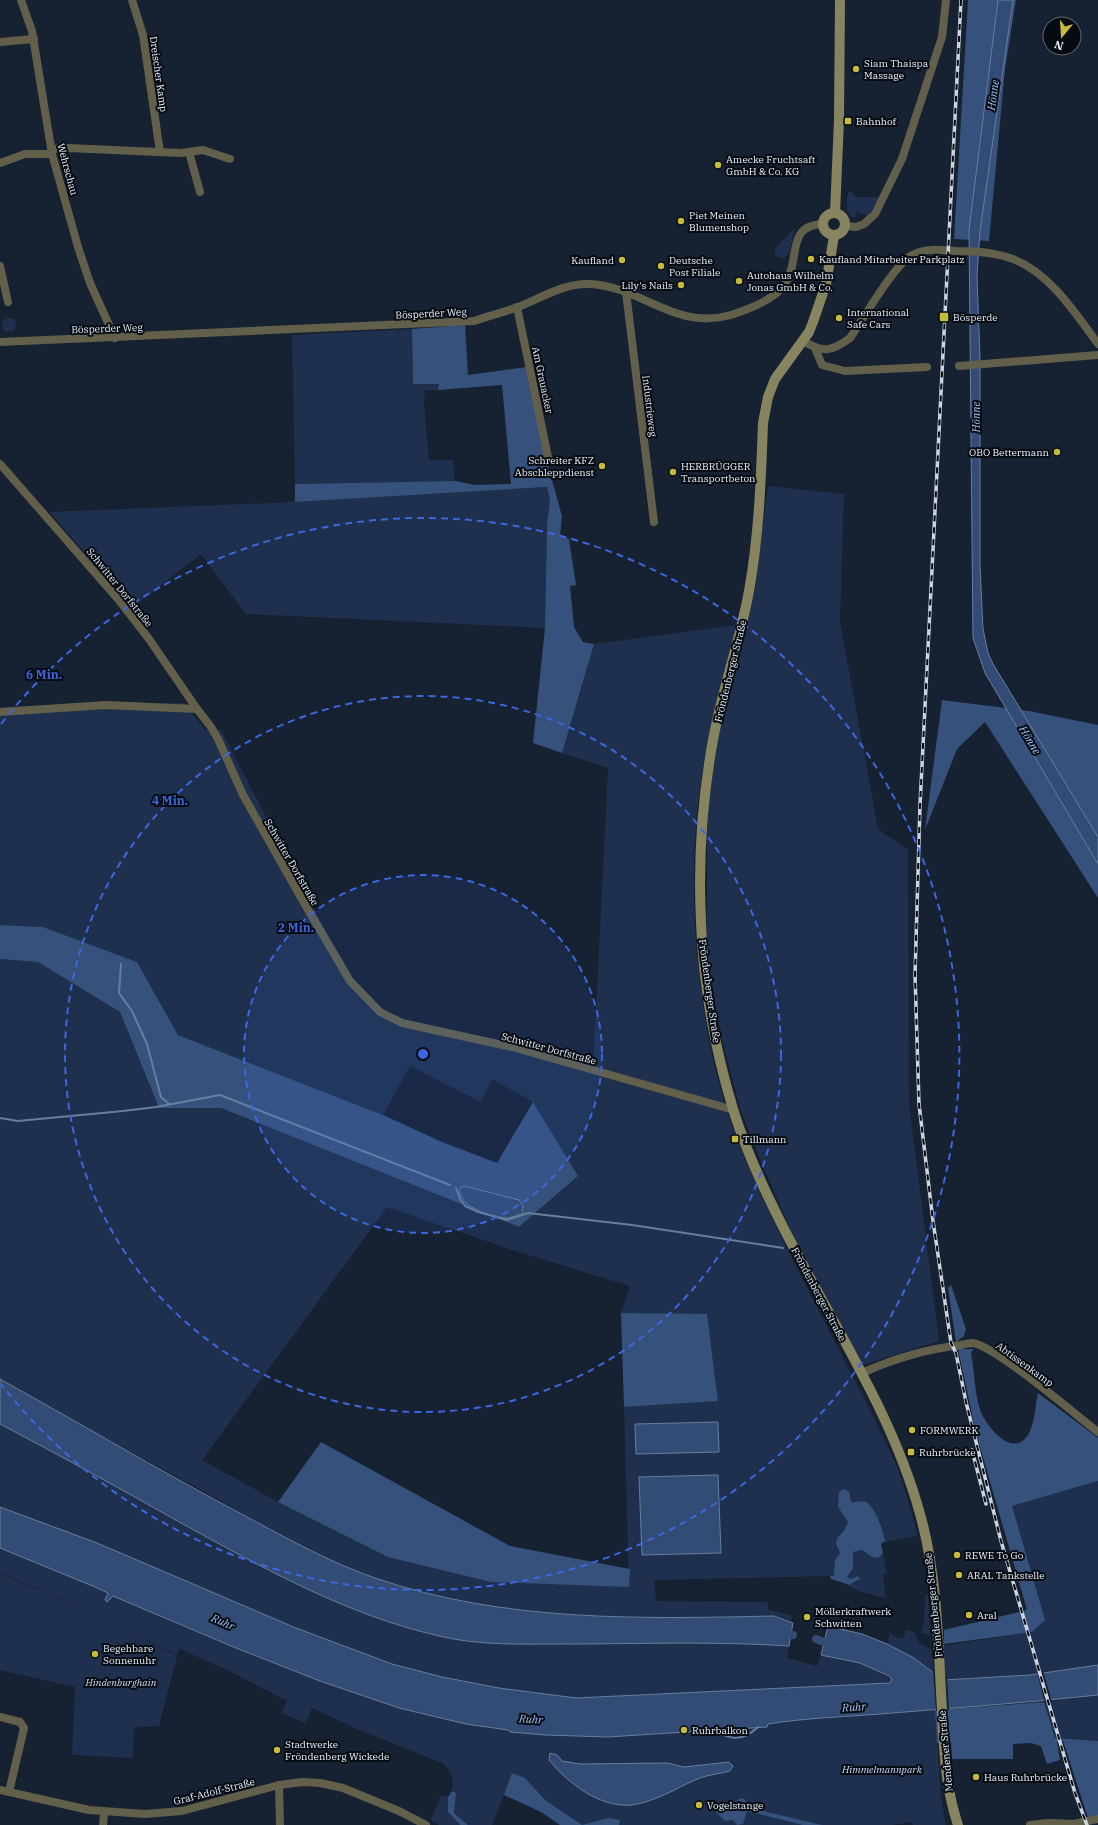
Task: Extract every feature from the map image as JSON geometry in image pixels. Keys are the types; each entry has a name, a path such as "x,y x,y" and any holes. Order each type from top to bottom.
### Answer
{"main road":[{"path":"834,213 838,120 840,0"},
{"path":"834,213 843,217 846,226 842,233 834,236 827,233 823,224 828,214 834,213"},
{"name":"Fröndenberger Straße","path":"834,236 832,256 823,294 812,326 803,341 775,379 766,405 763,423 755,549 750,590 714,736 702,819 700,886 703,959 717,1047 734,1110 760,1179 793,1247 862,1373 901,1454 921,1516 934,1588 941,1700"},
{"name":"Mendener Straße","path":"941,1700 949,1799 958,1825"}],"street":[{"name":"Wehrschau","path":"21,0 29,18 34,39 52,152 84,267 115,338"},
{"name":"Dreischer Kamp","path":"132,0 143,35 160,152"},
{"path":"846,226 856,227 864,224 875,214 902,159 942,36 946,0"},
{"path":"0,42 34,39"},
{"path":"0,163 25,154 52,152 68,148 160,152 189,152 203,150 230,159"},
{"path":"189,152 200,192"},
{"name":"Bösperder Weg","path":"0,342 474,321 517,307 566,286 576,284 597,284 626,292 670,312 694,319 712,319 732,315 755,305 778,292 790,276 800,233 808,226 823,224"},
{"path":"803,341 815,348 831,349 850,338 898,269 909,257 926,249 986,252 1014,259 1035,271 1057,291 1098,344"},
{"path":"0,266 8,302"},
{"name":"Industrieweg","path":"626,292 654,522"},
{"name":"Am Grauacker","path":"517,307 548,457"},
{"path":"815,348 822,365 845,371 927,368"},
{"path":"963,366 1098,355"},
{"name":"Schwitter Dorfstraße","path":"0,464 118,599 149,639 218,739 243,795 350,981 380,1012 402,1023 512,1047 734,1110"},
{"path":"0,712 106,705 197,709"},
{"name":"Abtissenkamp","path":"862,1373 896,1360 929,1351 973,1343 988,1349 1013,1366 1098,1432"},
{"path":"0,1717 20,1722 24,1728 9,1792"},
{"name":"Graf-Adolf-Straße","path":"0,1790 104,1812 145,1814 182,1811 279,1785 311,1782 335,1785 399,1811 426,1825"},
{"path":"279,1785 280,1825"},
{"path":"103,1825 104,1812"},
{"path":"1030,1825 1049,1823 1073,1824 1098,1819"}],"green space":[{"path":"848,192 852,192 856,197 876,197 880,199 867,216 856,211 855,218 849,214 847,203"},
{"path":"795,228 789,254 784,258 779,258 775,253 775,248"},
{"path":"6,318 12,318 16,322 16,328 12,332 6,332 2,328 2,322"},
{"path":"412,329 413,384 439,384 438,390 425,390 424,404 429,460 453,460 455,481 295,484 292,335"},
{"path":"768,486 844,494 840,622 878,829 908,850 909,1103 939,1341 863,1365 798,1246 764,1169 741,1111 724,1048 707,966 707,816 718,736 755,590"},
{"path":"547,487 550,500 547,524 545,628 246,614 201,554 132,608 50,512 295,502"},
{"path":"736,625 706,750 699,797 695,847 694,899 697,952 703,1005 712,1056 725,1104 741,1149 777,1229 896,1464 918,1536 885,1542 884,1534 856,1502 850,1502 851,1495 843,1515 848,1522 844,1531 837,1538 836,1544 840,1553 835,1560 834,1576 654,1580 656,1601 768,1602 768,1609 792,1616 791,1621 774,1616 673,1618 623,1617 572,1615 522,1610 472,1603 423,1592 375,1578 334,1562 295,1543 0,1381 0,1117 11,1121 0,1115 0,959 38,962 120,1012 159,1108 221,1108 519,1227 578,1176 533,1102 492,1079 481,1102 410,1066 383,1115 178,1035 137,962 43,927 0,925 0,707 183,703 205,729 221,730 349,976 377,1010 402,1022 593,1071 608,768 562,753 594,644","holes":["387,1207 509,1249 630,1286 621,1313 707,1315 718,1401 624,1407 629,1587 388,1557 278,1502 202,1460"]},
{"path":"0,1424 274,1573 339,1603 371,1616 405,1627 455,1639 502,1644 705,1643 789,1646 787,1658 817,1666 821,1655 860,1663 892,1678 890,1683 871,1685 576,1698 499,1688 442,1677 392,1664 296,1628 97,1543 0,1507"},
{"path":"1098,1481 1098,1665 1030,1675 946,1679 941,1646 1032,1632 1011,1506"},
{"name":"Himmelmannpark","path":"0,1548 95,1587 108,1594 104,1600 107,1602 113,1596 186,1628 335,1686 410,1710 488,1728 523,1733 607,1737 767,1727 767,1724 788,1721 872,1713 935,1710 941,1797 946,1825 913,1825 911,1822 892,1825 560,1825 541,1812 504,1795 492,1825 468,1825 454,1813 456,1793 452,1791 452,1775 442,1763 355,1728 312,1708 306,1723 281,1713 287,1701 225,1669 180,1649 180,1647 177,1655 99,1615 0,1573"},
{"path":"856,1550 878,1558 883,1554 887,1574 883,1575 886,1598 861,1592 846,1585 859,1581 855,1578 851,1579 847,1577 852,1568 851,1556"},
{"name":"Hindenburghain","path":"0,1574 99,1615 177,1656 159,1726 134,1727 133,1758 72,1755 75,1687 0,1670"},
{"path":"928,1594 930,1635 921,1633 924,1622 925,1595"},
{"path":"906,1630 914,1632 919,1642 931,1650 934,1672 914,1658 887,1644 890,1633 895,1637 903,1639"},
{"path":"1098,1695 1098,1741 1055,1738 1044,1702"},
{"path":"441,1795 448,1797 448,1812 460,1825 439,1825 431,1820"}],"shaded area":[{"path":"968,0 1016,0 1005,69 989,241 954,239"},
{"path":"465,325 468,375 527,367 542,444 562,516 560,536 569,539 576,585 570,586 574,627 583,642 594,644 562,753 533,743 545,628 547,524 550,500 547,487 295,502 295,484 455,481 475,485 511,484 502,385 438,390 439,384 413,384 412,329"},
{"path":"942,700 1029,711 1098,725 1098,898 985,722 957,749 925,830"},
{"path":"0,925 43,927 137,962 178,1035 383,1115 442,1142 497,1163 533,1102 578,1176 519,1227 221,1108 159,1108 120,1012 38,962 0,959"},
{"path":"951,1285 966,1329 964,1336 956,1342 948,1288"},
{"path":"621,1313 707,1314 718,1401 624,1407"},
{"path":"958,1349 974,1349 971,1352 980,1410 988,1424 1000,1438 1007,1442 1015,1443 1022,1441 1028,1435 1032,1425 1038,1393 1098,1438 1098,1481 1012,1506 1045,1620 1032,1632 944,1644 944,1630 1027,1610 976,1433"},
{"path":"321,1442 510,1546 630,1569 629,1587 491,1582 388,1557 278,1502"},
{"path":"844,1489 849,1491 851,1502 866,1502 873,1509 881,1526 885,1542 881,1543 883,1554 878,1558 872,1557 862,1550 853,1552 853,1568 847,1577 851,1579 858,1576 860,1579 850,1585 831,1579 830,1576 834,1576 835,1560 840,1553 836,1544 837,1538 844,1531 848,1522 838,1507 839,1492"},
{"path":"1044,1702 1055,1738 1098,1741 1098,1816 1088,1818 1063,1741 1057,1742 1060,1760 1047,1764 1041,1746 1031,1743 1013,1744 1013,1759 952,1759 951,1742 937,1743 935,1710"},
{"path":"512,1773 525,1778 545,1800 582,1825 560,1825 541,1812 504,1795"},
{"path":"452,1791 456,1793 454,1813 468,1825 460,1825 448,1812 448,1797"},
{"path":"741,1798 744,1799 751,1808 822,1825 803,1825 747,1811 743,1824 737,1825 733,1820 725,1821 716,1812 720,1807 726,1807"},
{"path":"609,1818 620,1820 619,1825 582,1825"}],"water":[{"name":"Hönne","path":"998,0 1013,0 980,231 977,276 980,359 980,567 983,629 988,653 993,664 1098,837 1098,864 985,673 973,638 969,230"},
{"path":"464,1186 519,1200 523,1206 522,1214 507,1218 493,1216 477,1210 464,1201 460,1188"},
{"path":"0,1379 177,1479 287,1538 321,1556 375,1578 423,1592 472,1603 572,1615 673,1618 774,1616 793,1623 789,1646 705,1643 486,1643 439,1636 371,1616 274,1573 0,1424"},
{"path":"718,1422 719,1452 636,1454 635,1424"},
{"path":"718,1475 721,1553 642,1555 639,1477"},
{"name":"Ruhr","path":"0,1507 97,1543 296,1628 392,1664 442,1677 499,1688 576,1698 890,1683 892,1679 889,1676 860,1663 821,1655 828,1626 862,1634 887,1644 914,1658 943,1680 1030,1675 1098,1665 1098,1695 796,1720 768,1724 767,1727 607,1737 510,1732 508,1730 466,1724 399,1708 320,1681 231,1646 113,1596 107,1602 105,1600 108,1593 0,1548"},
{"path":"550,1753 557,1755 562,1761 580,1764 667,1763 684,1767 729,1762 733,1766 730,1771 699,1778 648,1801 632,1805 620,1805 608,1803 586,1793 576,1786 549,1760"}],"pier":[{"path":"933,1670 943,1678 947,1677 949,1710 936,1711"},
{"path":"1043,1671 1052,1702 1045,1703 1037,1672"}],"waterway":[{"path":"121,964 119,993 132,1011 147,1044 161,1097 169,1104"},
{"path":"0,1118 18,1121 123,1111 156,1107 220,1095 450,1185"},
{"path":"456,1188 460,1199 465,1206 478,1212 507,1220 528,1213 632,1225 783,1248"},
{"path":"780,1633 793,1635"},
{"path":"816,1639 834,1646"},
{"path":"713,1730 725,1736 736,1738 747,1735 758,1727"}],"railway":[{"path":"961,0 920,805 915,975 919,1104 933,1221 951,1343 956,1353 966,1402 1001,1541 1075,1793 1087,1825"},
{"path":"972,1450 986,1504"}],"place":[{"name":"Siam Thaispa Massage","path":"856,69"},
{"name":"Bahnhof","path":"848,121"},
{"name":"Amecke Fruchtsaft GmbH & Co. KG","path":"718,165"},
{"name":"Piet Meinen Blumenshop","path":"681,221"},
{"name":"Kaufland Mitarbeiter Parkplatz","path":"811,259"},
{"name":"Kaufland","path":"622,260"},
{"name":"Deutsche Post Filiale","path":"661,266"},
{"name":"Autohaus Wilhelm Jonas GmbH & Co.","path":"739,281"},
{"name":"Lily's Nails","path":"681,285"},
{"name":"Bösperde","path":"944,317"},
{"name":"International Safe Cars","path":"839,318"},
{"name":"OBO Bettermann","path":"1057,452"},
{"name":"Schreiter KFZ Abschleppdienst","path":"602,466"},
{"name":"HERBRÜGGER Transportbeton","path":"673,472"},
{"name":"Tillmann","path":"735,1139"},
{"name":"FORMWERK","path":"912,1430"},
{"name":"Ruhrbrücke","path":"911,1452"},
{"name":"REWE To Go","path":"957,1555"},
{"name":"ARAL Tankstelle","path":"959,1575"},
{"name":"Aral","path":"969,1615"},
{"name":"Möllerkraftwerk Schwitten","path":"807,1617"},
{"name":"Begehbare Sonnenuhr","path":"95,1654"},
{"name":"Ruhrbalkon","path":"684,1730"},
{"name":"Stadtwerke Fröndenberg Wickede","path":"277,1750"},
{"name":"Haus Ruhrbrücke","path":"976,1777"},
{"name":"Vogelstange","path":"699,1805"}]}
